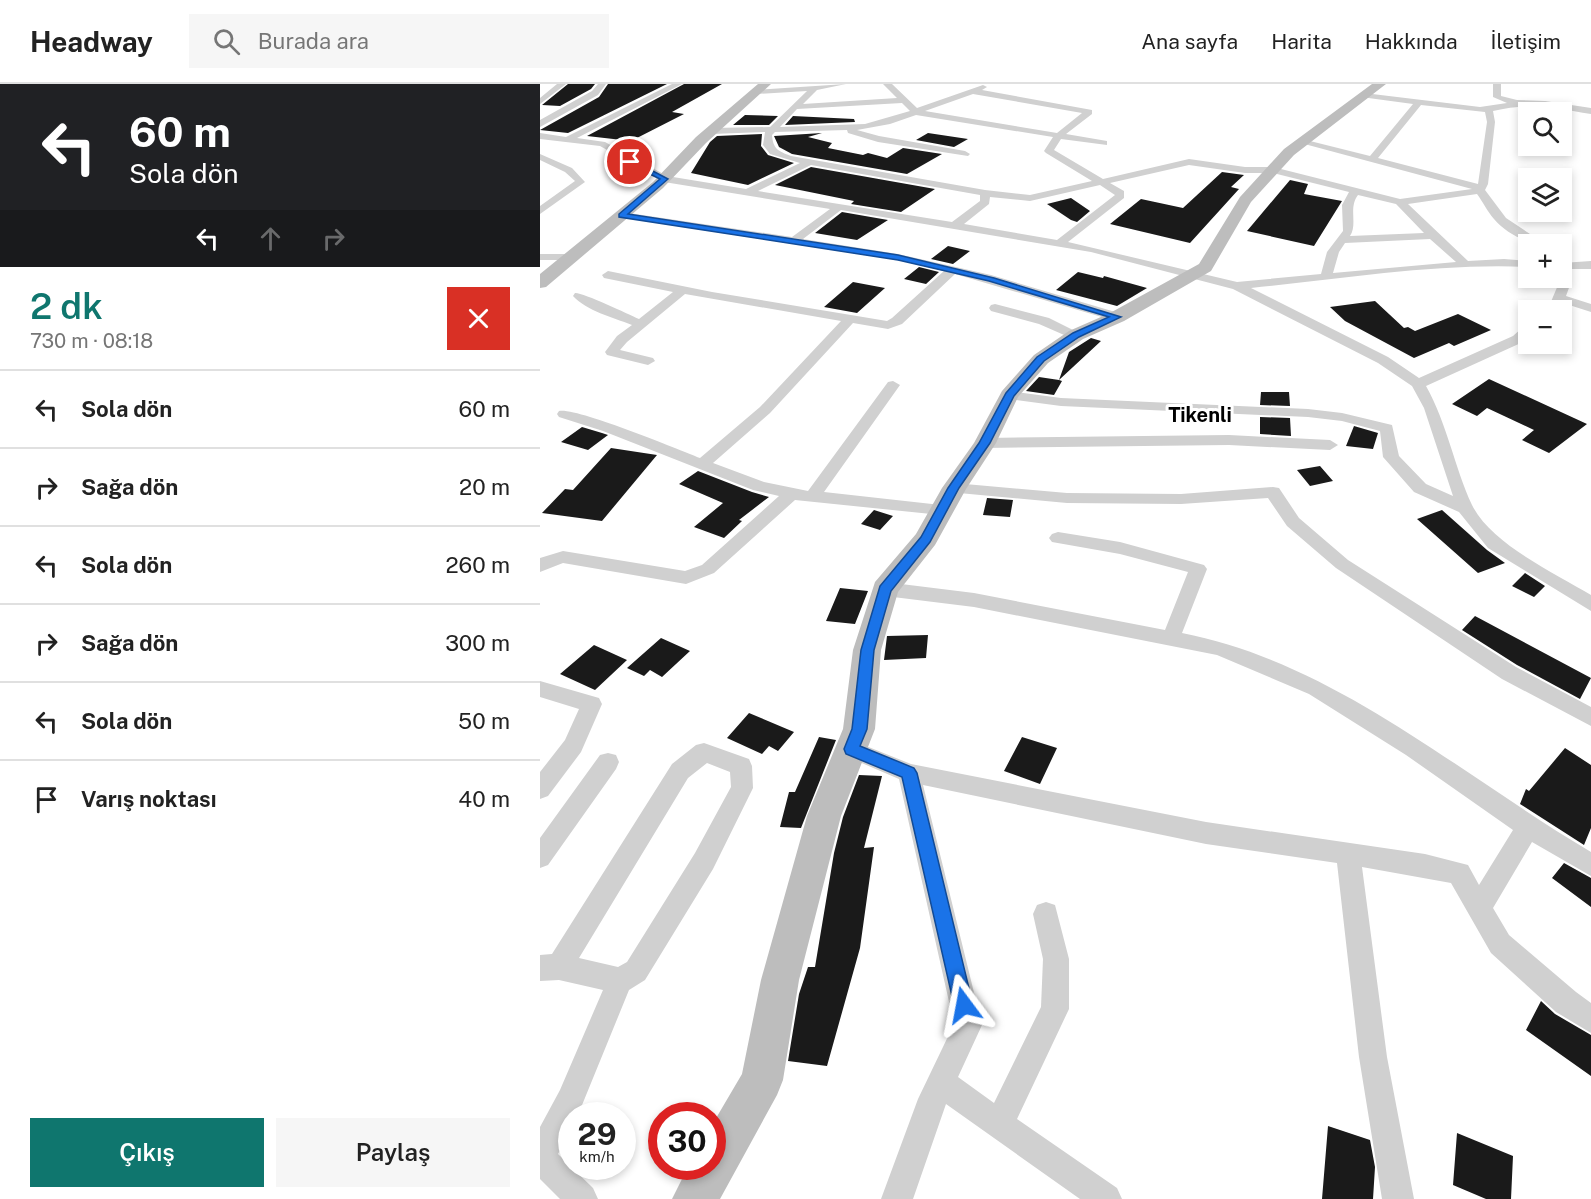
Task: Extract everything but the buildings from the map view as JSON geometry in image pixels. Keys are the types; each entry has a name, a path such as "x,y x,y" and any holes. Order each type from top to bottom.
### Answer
{"street":[{"path":"540,102 562,84"},
{"path":"540,124 595,93 602,84"},
{"path":"568,139 678,84"},
{"path":"540,283 664,179 712,131 760,88 814,88 842,84"},
{"path":"887,84 916,112 1104,143"},
{"path":"712,131 865,127 887,122 991,84"},
{"path":"1497,84 1497,97 1517,103 1591,111"},
{"path":"814,88 768,134 768,145 772,152 809,162 985,193 1030,198 1189,162 1245,170 1272,170 1400,202 1470,193 1480,189 1484,184 1491,122 1489,109"},
{"path":"695,1199 762,1080 780,980 824,816 859,729 867,650 885,589 926,539 948,499 985,443 1009,395 1041,359 1076,335 1117,317 1205,267 1245,200 1272,170 1302,142 1372,89 1419,102 1489,109 1517,103"},
{"path":"972,91 1089,112 1059,136 1049,150 1120,193 1120,196 1058,244"},
{"path":"795,107 904,100"},
{"path":"1372,160 1419,102"},
{"path":"840,128 878,139 965,154"},
{"path":"540,136 598,140 664,179 1091,249 1236,286 1383,360 1418,384 1431,408 1465,508 1494,544 1591,604"},
{"path":"1302,142 1470,184 1480,189 1496,214 1521,234"},
{"path":"540,211 580,182 579,177 543,161"},
{"path":"748,192 809,162"},
{"path":"1326,276 1333,252 1348,231 1346,211 1351,194 1354,192"},
{"path":"955,225 985,202 985,193"},
{"path":"1400,202 1433,236 1466,265"},
{"path":"794,241 839,207"},
{"path":"622,215 898,257 953,270 1117,317"},
{"path":"1341,240 1433,236"},
{"path":"540,257 572,257"},
{"path":"1236,286 1326,276 1504,262 1518,263"},
{"path":"1572,264 1590,265"},
{"path":"608,275 849,320 888,325 897,321 953,270"},
{"path":"1563,288 1559,298 1591,308"},
{"path":"648,361 612,352 622,339 683,290"},
{"path":"579,296 595,306 640,324"},
{"path":"995,308 1044,321 1076,335"},
{"path":"702,464 765,410 849,320"},
{"path":"1418,384 1518,339"},
{"path":"813,496 893,385"},
{"path":"1009,395 1061,402 1308,413 1342,417 1387,428 1391,457 1419,488 1465,508"},
{"path":"564,414 608,428 759,486 791,494 948,499 1181,499 1273,492 1293,522 1342,564 1509,673 1591,717"},
{"path":"985,443 1229,440 1330,445"},
{"path":"540,566 552,559 563,557 686,578 708,569 791,494"},
{"path":"1058,538 1120,549 1198,569 1171,638"},
{"path":"885,589 974,600 1220,648 1316,688 1414,749 1528,827 1591,865"},
{"path":"540,789 573,746 592,704 542,692"},
{"path":"851,749 909,773 1206,833 1425,865 1459,873 1500,944 1566,1002 1591,1019"},
{"path":"582,1199 540,1158 570,1100 620,981 636,971 704,861 742,788 741,766 704,752 680,771 549,968 620,981"},
{"path":"540,857 608,762"},
{"path":"897,1199 928,1109 968,1025 909,773"},
{"path":"1480,906 1528,827"},
{"path":"1348,853 1373,1057 1398,1199"},
{"path":"999,1124 1055,1010 1056,959 1046,914"},
{"path":"941,1083 1107,1199"}],"district":[{"name":"Tikenli","path":"1200,415"}],"route":[{"path":"630,162 664,179 622,215 898,257 991,279 1117,317 1085,330 1041,359 1009,395 985,443 954,488 926,539 885,589 867,650 859,729 851,749 909,773 964,1005"}]}
